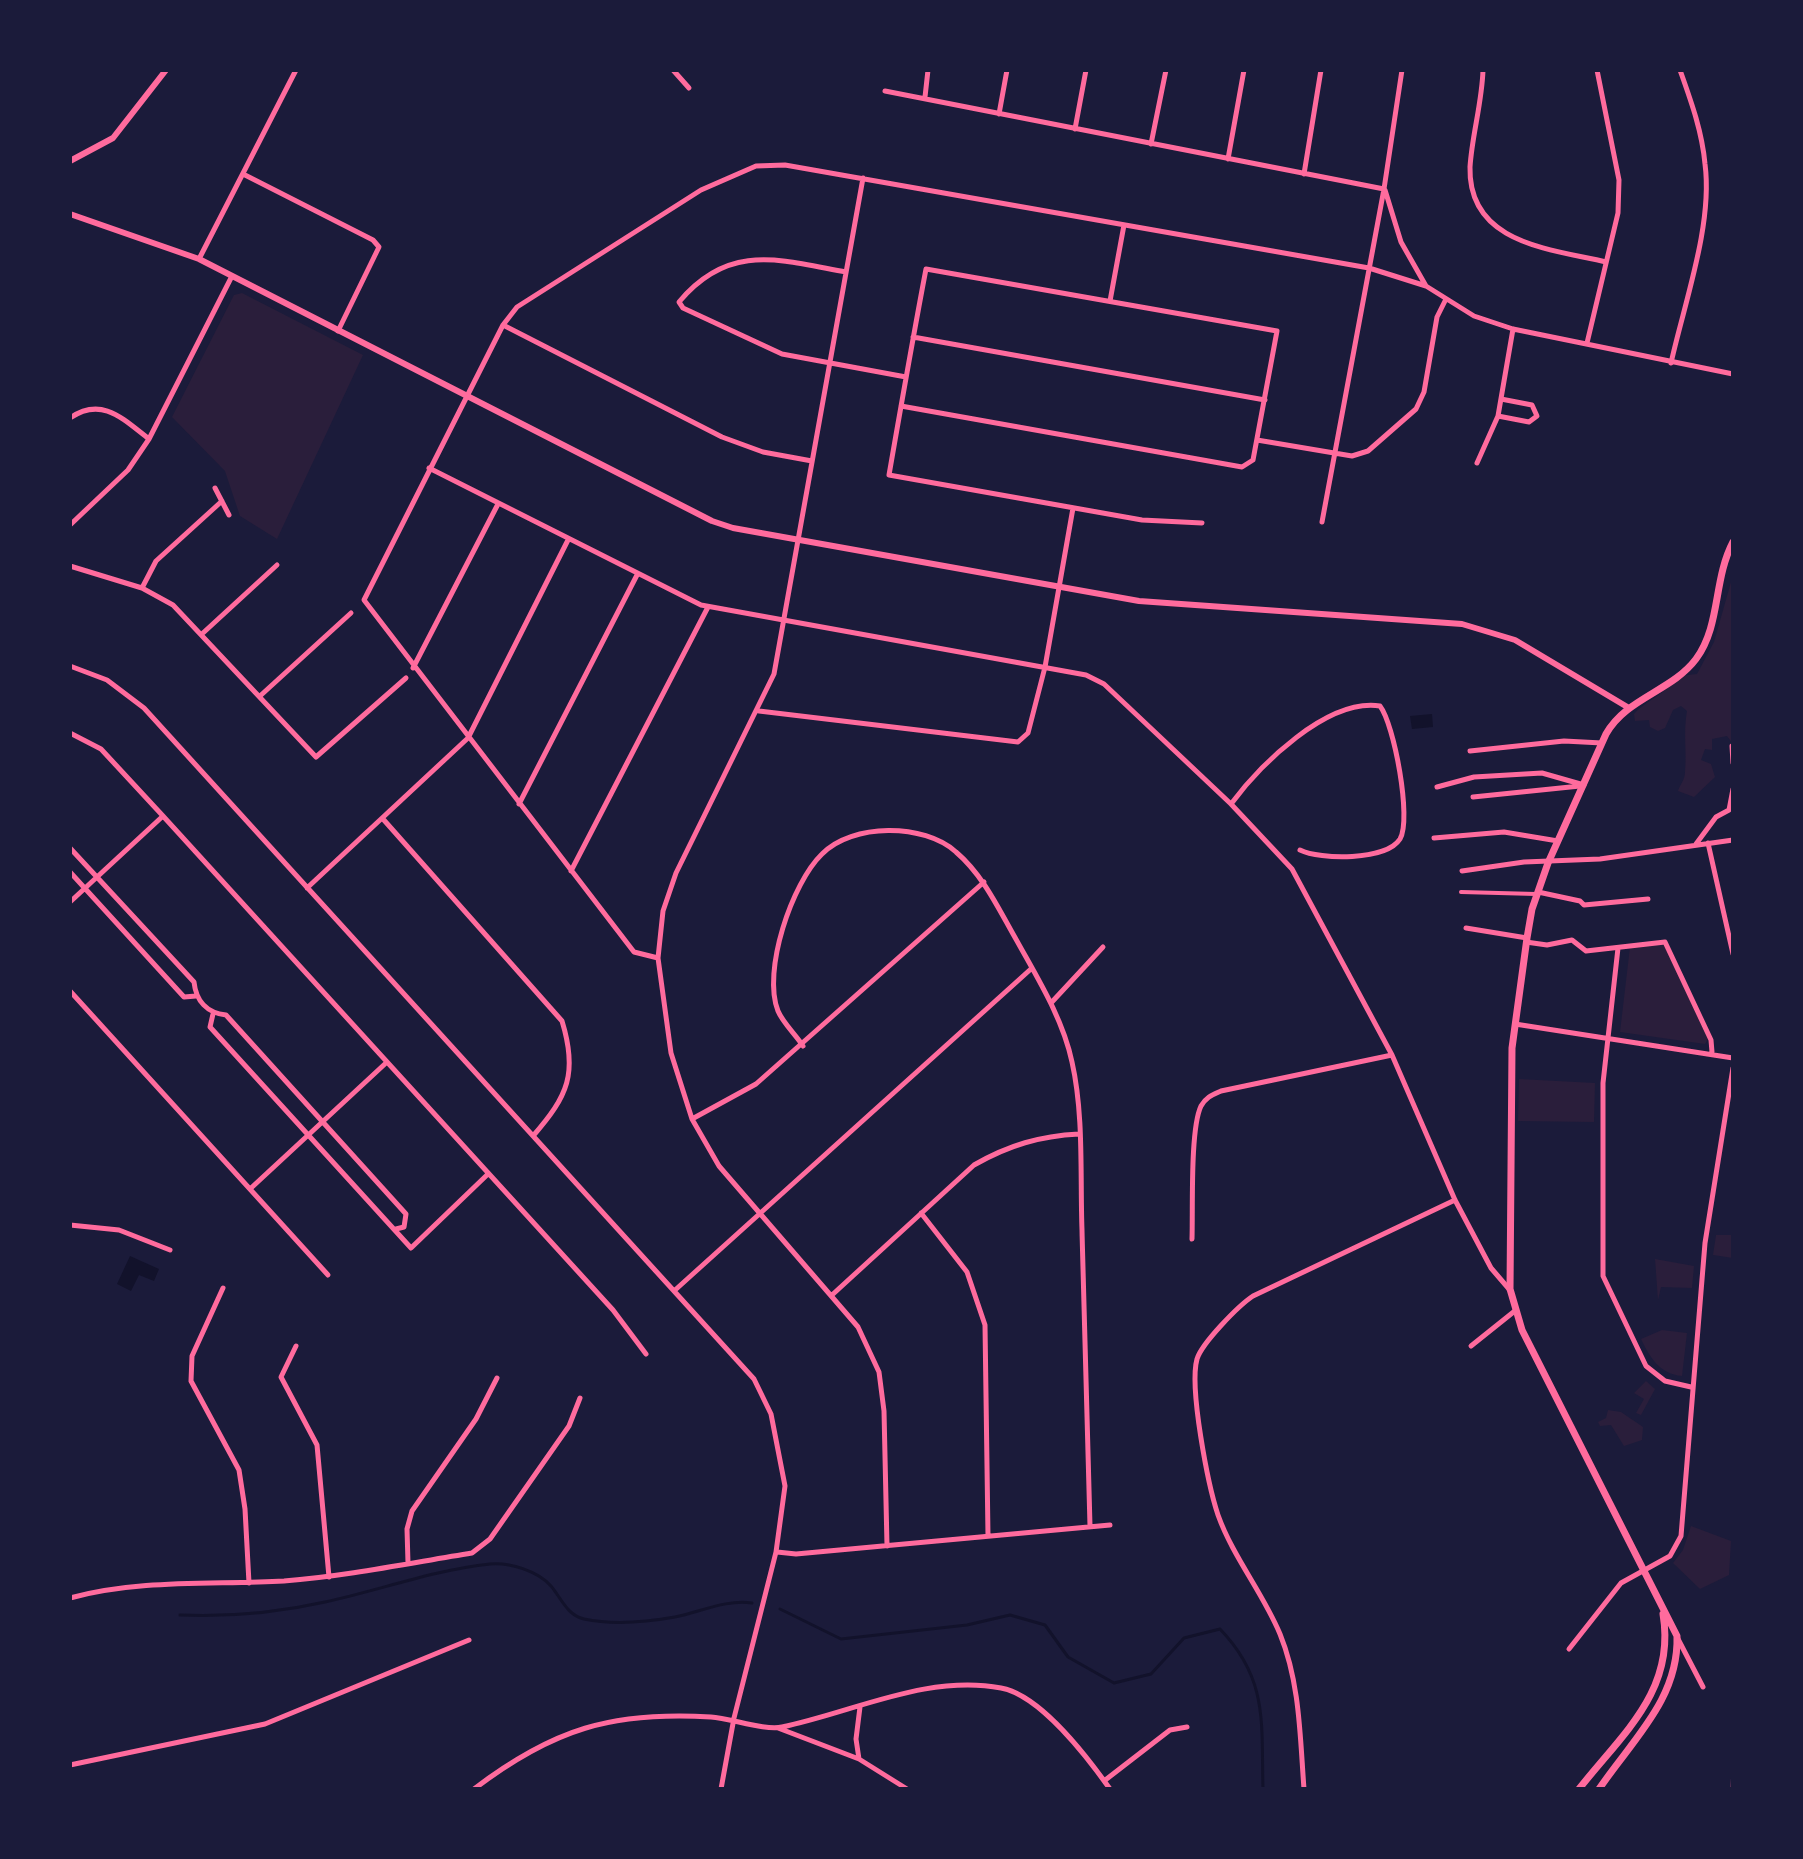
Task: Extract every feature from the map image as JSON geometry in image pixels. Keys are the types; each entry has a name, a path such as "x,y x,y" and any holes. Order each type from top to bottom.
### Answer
{"main road":[{"path":"1599,1789 1665,1699 1674,1672 1677,1636 1522,1330 1510,1289 1514,1024 1537,893 1602,743 1611,724 1629,708 1674,681 1698,656 1711,630 1719,581 1733,542"},
{"path":"1579,1789 1640,1712 1660,1679 1667,1645 1663,1608"}],"street":[{"path":"70,161 113,138 166,70"},
{"path":"199,259 296,70"},
{"path":"673,70 689,88"},
{"path":"925,97 928,70"},
{"path":"999,114 1007,70"},
{"path":"1075,129 1086,70"},
{"path":"1151,144 1166,70"},
{"path":"1228,159 1244,70"},
{"path":"1304,174 1321,70"},
{"path":"1322,522 1384,189 1402,70"},
{"path":"1483,70 1470,170 1480,209 1497,229 1517,241 1606,262"},
{"path":"1587,343 1618,213 1619,180 1597,70"},
{"path":"1671,363 1701,232 1706,168 1697,117 1680,70"},
{"path":"885,91 1384,189"},
{"path":"658,958 634,952 413,668 364,600 503,325 517,307 701,190 756,166 785,165 1369,268 1426,286 1474,316 1513,329 1733,374"},
{"path":"243,174 373,240 379,247 338,331"},
{"path":"863,178 774,674 759,711 676,873 663,911 658,958 671,1053 692,1119 719,1166 858,1327 879,1372 884,1411 887,1546"},
{"path":"1384,189 1401,242 1426,286"},
{"path":"70,214 199,259 712,521 798,541 1139,601 1462,624 1515,640 1629,708"},
{"path":"1110,301 1124,225"},
{"path":"846,272 764,258 745,259 687,293 679,302 683,308 782,354 906,377"},
{"path":"901,406 1236,466 1250,465 1277,331 926,269 913,337 901,406 891,466 889,475 1142,520 1202,523"},
{"path":"70,525 128,470 149,439 232,276"},
{"path":"1257,440 1352,456 1368,451 1416,409 1424,392 1437,317 1446,299"},
{"path":"503,325 722,437 763,452 812,461"},
{"path":"1477,463 1498,416 1513,329"},
{"path":"913,337 1265,400"},
{"path":"1498,416 1529,422 1537,416 1532,405 1501,399"},
{"path":"70,418 84,408 111,409 149,439"},
{"path":"429,468 637,575 708,607 1045,667 1086,675 1104,684 1231,804 1292,869 1392,1055 1455,1200 1491,1268 1510,1289"},
{"path":"215,488 229,515"},
{"path":"142,588 156,561 222,501"},
{"path":"413,668 498,504"},
{"path":"759,711 1018,742 1028,733 1045,667 1073,508"},
{"path":"307,888 468,738 568,540"},
{"path":"203,633 277,565"},
{"path":"70,566 142,588 173,605 203,633 316,757 406,678"},
{"path":"519,804 637,575"},
{"path":"571,871 708,607"},
{"path":"260,696 351,613"},
{"path":"70,666 107,680 144,708 744,1366 771,1414 785,1486 776,1552 734,1718 721,1789"},
{"path":"1231,804 1251,777 1315,723 1366,704 1380,706 1387,715 1398,754 1403,826 1400,839 1388,849 1363,855 1315,858 1300,850"},
{"path":"70,733 101,749 613,1310 646,1354"},
{"path":"1470,751 1564,741 1602,743"},
{"path":"1732,746 1733,763"},
{"path":"1437,787 1474,777 1542,773 1585,786"},
{"path":"1473,797 1585,786"},
{"path":"1696,844 1716,817 1729,810 1733,789"},
{"path":"70,902 163,816"},
{"path":"383,819 562,1021 571,1052 568,1083 558,1108 533,1136"},
{"path":"803,1046 778,1010 775,962 784,920 805,875 823,852 865,831 911,831 954,849 984,882 1032,968 1051,1003 1072,1061 1079,1134 1090,1526"},
{"path":"1434,838 1504,832 1559,841"},
{"path":"1462,871 1733,840"},
{"path":"1708,843 1733,954"},
{"path":"70,848 194,982 196,996 213,1014 226,1015 406,1214 404,1227 396,1229"},
{"path":"70,872 184,997 196,996"},
{"path":"692,1119 756,1084 803,1046 984,882"},
{"path":"1461,892 1537,893 1580,901 1584,905 1648,899"},
{"path":"1466,928 1547,945 1572,940 1586,951 1665,942 1711,1040 1712,1052"},
{"path":"1051,1003 1103,947"},
{"path":"1618,948 1605,1038 1603,1276 1646,1366 1665,1381 1691,1387"},
{"path":"674,1291 1032,968"},
{"path":"70,991 328,1275"},
{"path":"213,1014 210,1027 411,1248 488,1174"},
{"path":"1514,1024 1725,1054 1733,1058"},
{"path":"1192,1239 1196,1128 1200,1109 1207,1097 1221,1091 1392,1055"},
{"path":"250,1189 387,1062"},
{"path":"1569,1649 1617,1587 1670,1556 1683,1529 1691,1387 1705,1243 1733,1068"},
{"path":"832,1295 974,1165 999,1150 1041,1136 1079,1134"},
{"path":"1304,1789 1298,1702 1280,1635 1216,1505 1196,1395 1197,1360 1201,1350 1241,1304 1253,1296 1455,1200"},
{"path":"921,1213 967,1272 985,1325 988,1536"},
{"path":"70,1225 119,1230 170,1250"},
{"path":"223,1288 192,1356 191,1381 239,1470 245,1509 249,1583"},
{"path":"1471,1346 1516,1310"},
{"path":"296,1346 281,1377 317,1445 329,1577"},
{"path":"408,1563 407,1529 412,1511 476,1419 497,1378"},
{"path":"70,1598 106,1588 175,1582 249,1583 329,1577 472,1553 490,1539 569,1426 580,1398"},
{"path":"776,1552 796,1554 1110,1525"},
{"path":"1677,1636 1703,1687"},
{"path":"70,1765 265,1724 469,1640"},
{"path":"777,1728 945,1684 1004,1688 1050,1716 1110,1789"},
{"path":"859,1759 856,1739 860,1707"},
{"path":"474,1789 506,1765 560,1736 611,1720 653,1714 734,1718 777,1728 859,1759 907,1789"},
{"path":"1104,1781 1170,1730 1187,1727"}],"shaded area":[{"path":"242,293 363,355 277,539 240,516 225,471 172,417 234,295"},
{"path":"1733,575 1733,744 1727,736 1712,739 1712,750 1705,749 1701,760 1711,764 1715,777 1694,797 1678,791 1685,775 1687,711 1681,706 1673,710 1665,728 1658,731 1650,727 1649,720 1635,721 1634,714 1679,676 1697,674 1714,642"},
{"path":"1432,714 1433,727 1412,729 1410,716"},
{"path":"1664,944 1708,1039 1705,1044 1620,1032 1630,947"},
{"path":"1519,1079 1595,1083 1594,1122 1518,1121"},
{"path":"1716,1235 1733,1235 1733,1258 1713,1255"},
{"path":"130,1256 159,1269 154,1281 139,1275 131,1291 117,1284"},
{"path":"1655,1259 1694,1266 1692,1288 1661,1287 1658,1300"},
{"path":"1662,1330 1687,1333 1682,1376 1674,1375 1657,1364 1641,1339"},
{"path":"1646,1381 1655,1389 1641,1415 1636,1413 1644,1399 1634,1393"},
{"path":"1608,1410 1621,1412 1643,1427 1642,1440 1624,1446 1611,1425 1600,1426 1598,1422 1606,1418"},
{"path":"1691,1526 1731,1541 1729,1575 1700,1589 1673,1563 1683,1550"}],"waterway":[{"path":"180,1615 235,1615 289,1609 448,1571 498,1564 514,1566 539,1576 573,1614 595,1621 653,1620 723,1604 752,1603"},
{"path":"780,1609 841,1639 967,1625 1010,1615 1045,1625 1068,1657 1114,1683 1151,1674 1184,1638 1220,1629 1236,1648 1255,1685 1261,1723 1263,1789"}],"railway":[{"path":"1732,1789 1733,1767"}]}
